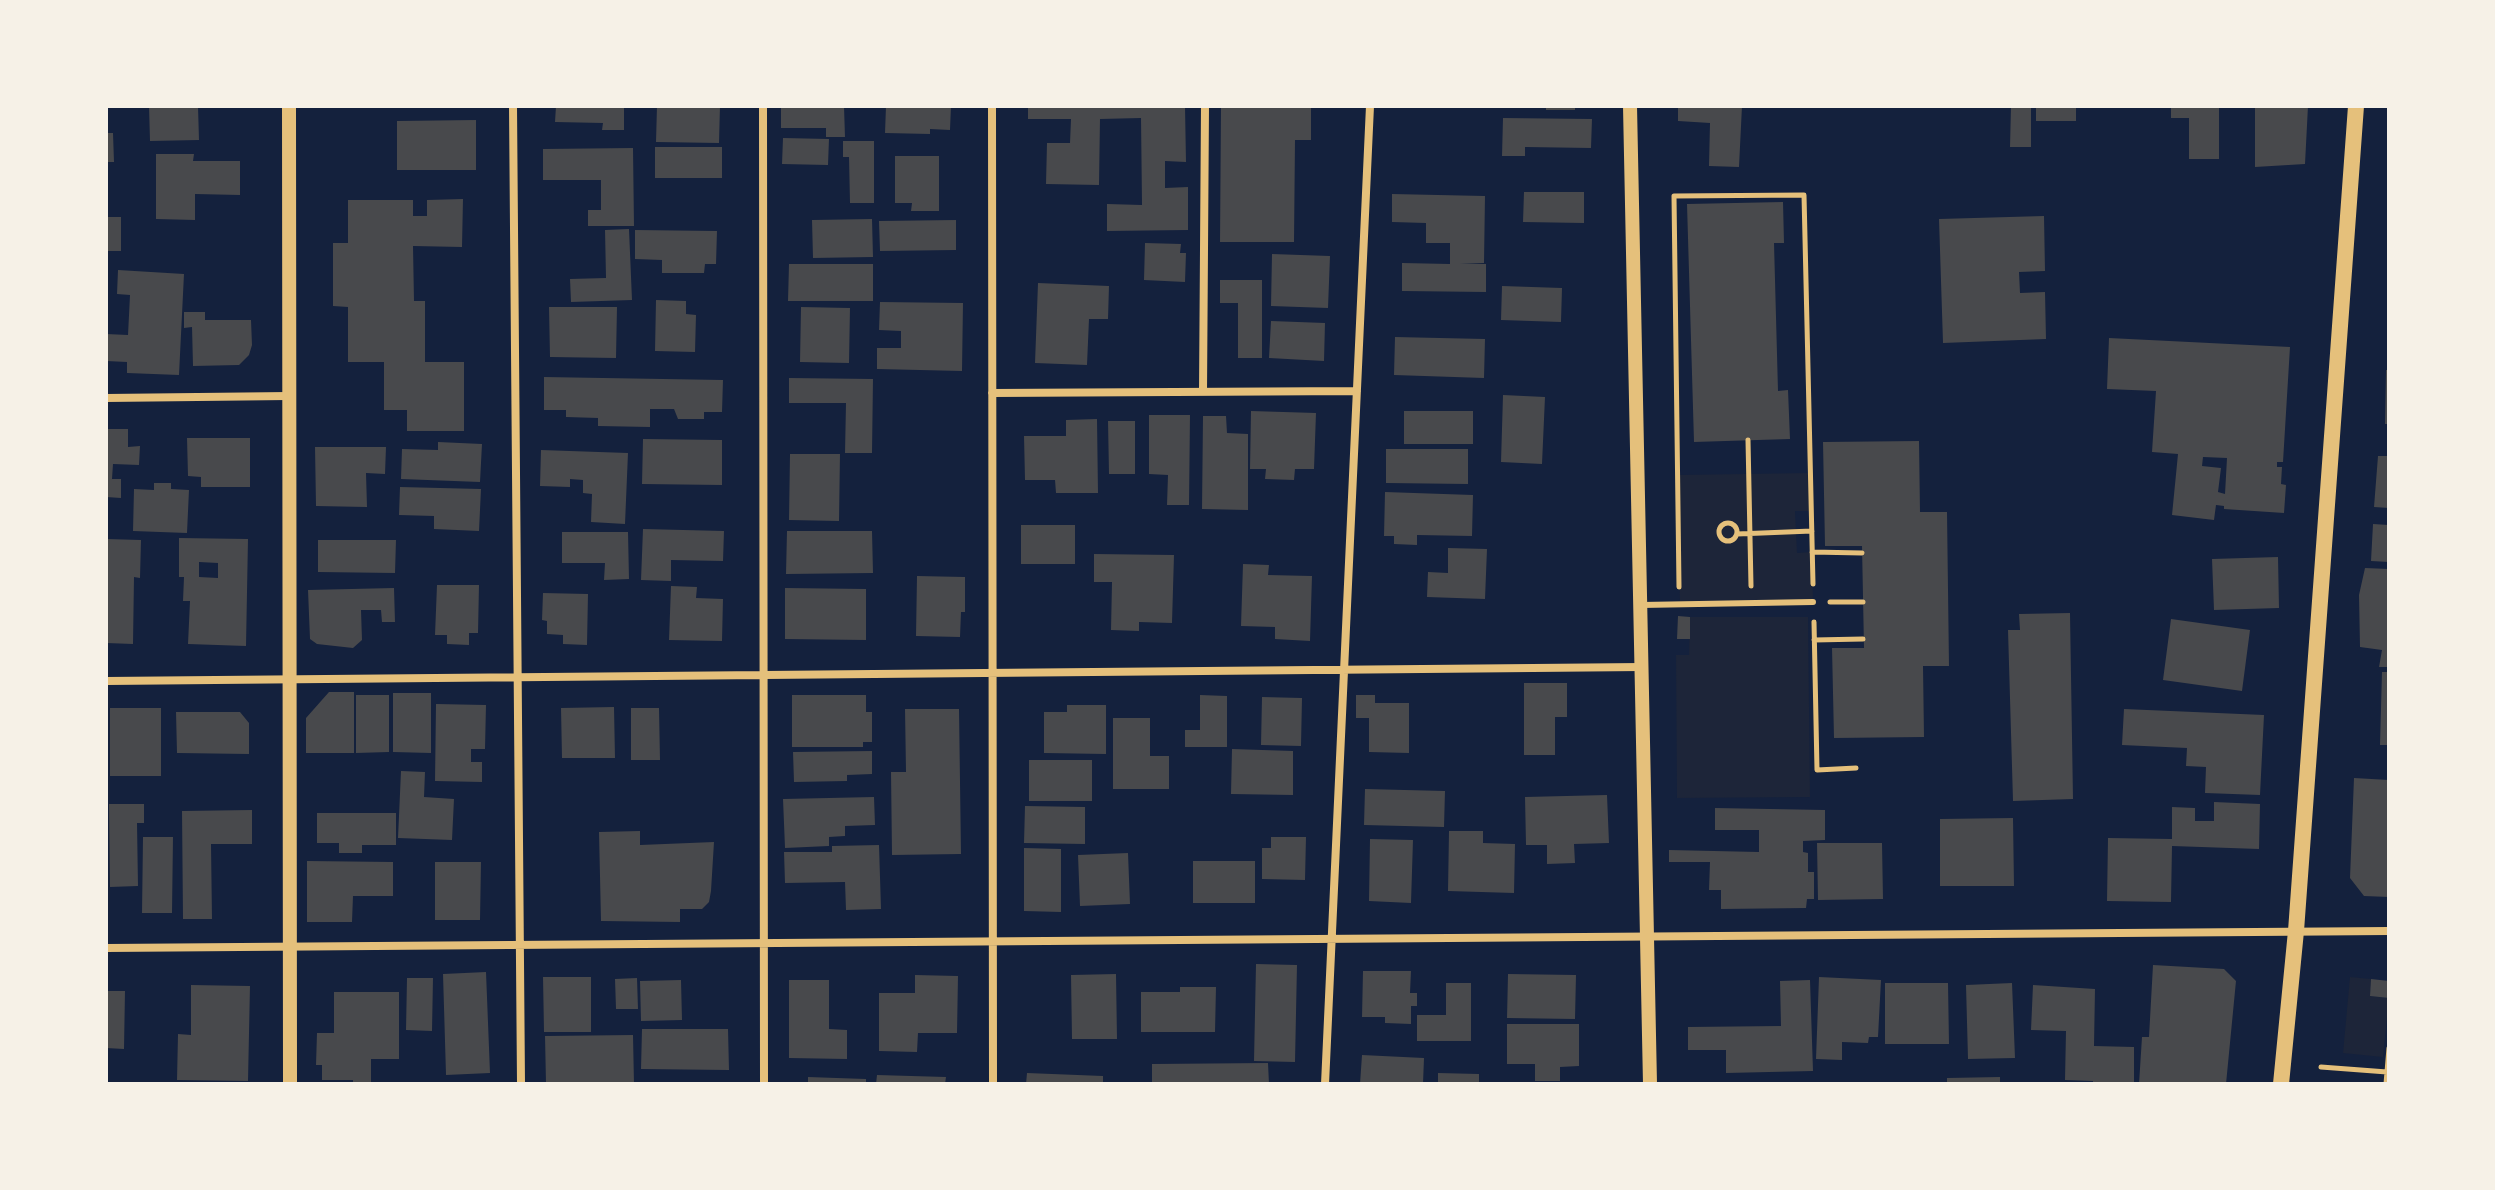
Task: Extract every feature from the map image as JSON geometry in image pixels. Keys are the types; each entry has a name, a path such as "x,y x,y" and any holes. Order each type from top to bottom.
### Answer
{"main road":[{"path":"2281,1084 2296,931 2356,106"}],"street":[{"path":"289,106 290,1084"},
{"path":"513,106 521,1084"},
{"path":"763,106 764,1084"},
{"path":"992,106 993,1084"},
{"path":"1203,392 1205,106"},
{"path":"1325,1084 1370,106"},
{"path":"1630,106 1650,1084"},
{"path":"992,393 1357,391"},
{"path":"106,398 289,396"},
{"path":"106,681 1642,667"},
{"path":"106,948 2389,931"}],"lane":[{"path":"1641,605 1813,602"}],"path":[{"path":"1680,604 1674,196 1737,199 1804,195 1817,770 1856,768"},
{"path":"1748,440 1751,603"},
{"path":"1737,534 1812,531"},
{"path":"1812,552 1862,553"},
{"path":"1813,602 1863,602"},
{"path":"1814,640 1863,639"},
{"path":"2386,1084 2389,1048"},
{"path":"2321,1067 2387,1072"}],"shaded area":[{"path":"1810,473 1811,511 1795,511 1797,553 1812,552 1813,602 1680,604 1677,475"},
{"path":"1690,617 1808,617 1810,797 1677,798 1676,655 1689,655"},
{"path":"2350,977 2371,979 2370,996 2389,998 2383,1057 2343,1053"}],"building":[{"path":"149,106 198,106 199,140 150,141"},
{"path":"556,106 624,106 624,130 602,130 603,123 555,122"},
{"path":"657,106 720,106 719,143 656,142"},
{"path":"781,106 844,106 845,137 826,137 826,128 781,128"},
{"path":"886,106 951,106 950,130 930,129 930,134 885,133"},
{"path":"1028,106 1185,106 1186,162 1165,161 1165,188 1188,187 1188,230 1107,231 1107,204 1142,205 1141,118 1100,119 1099,185 1046,184 1047,143 1070,143 1071,119 1028,119"},
{"path":"1221,106 1311,106 1311,140 1295,140 1294,242 1220,242"},
{"path":"1546,106 1575,106 1575,110 1546,110"},
{"path":"1678,106 1742,106 1739,167 1709,166 1710,123 1678,121"},
{"path":"2011,106 2031,106 2031,147 2010,147"},
{"path":"2036,106 2076,106 2076,121 2036,121"},
{"path":"2171,106 2219,106 2219,159 2189,159 2189,118 2171,118"},
{"path":"2255,106 2308,106 2305,164 2255,167"},
{"path":"1503,118 1592,119 1591,148 1525,147 1525,156 1502,156"},
{"path":"476,120 476,170 397,170 397,121"},
{"path":"106,133 113,133 114,162 106,162"},
{"path":"783,138 829,139 828,165 782,164"},
{"path":"843,141 874,141 874,203 850,203 849,157 843,157"},
{"path":"655,147 722,147 722,178 655,178"},
{"path":"633,148 634,226 588,226 588,210 601,210 601,180 543,180 543,149"},
{"path":"156,154 194,154 193,161 240,161 240,195 195,194 195,220 156,219"},
{"path":"895,156 939,156 939,211 911,211 912,203 895,203"},
{"path":"1524,192 1584,192 1584,223 1523,222"},
{"path":"1392,194 1485,196 1484,263 1460,264 1486,264 1486,292 1402,291 1402,263 1450,264 1450,243 1426,243 1426,223 1392,222"},
{"path":"463,199 462,247 413,246 414,301 425,301 425,362 464,362 464,431 407,431 407,410 384,410 384,362 348,362 348,307 333,306 333,243 348,243 348,200 413,200 413,216 427,216 427,200"},
{"path":"1783,202 1784,243 1774,243 1778,391 1788,390 1790,439 1694,442 1687,204"},
{"path":"2044,216 2045,271 2019,272 2020,293 2045,292 2046,339 1943,343 1939,219"},
{"path":"106,217 121,217 121,251 106,251"},
{"path":"872,219 873,257 813,258 812,220"},
{"path":"956,220 956,250 880,251 879,221"},
{"path":"629,229 632,300 571,302 570,279 606,278 605,230"},
{"path":"635,230 717,231 716,264 705,264 704,273 662,273 662,260 635,259"},
{"path":"1145,243 1181,244 1180,253 1186,253 1185,282 1144,280"},
{"path":"1272,254 1330,256 1328,308 1271,306"},
{"path":"789,264 873,264 873,301 788,301"},
{"path":"118,270 184,274 179,375 127,373 127,362 106,361 106,334 128,335 130,295 117,294"},
{"path":"1220,280 1262,280 1262,358 1238,358 1238,303 1220,303"},
{"path":"1038,283 1109,286 1108,319 1089,319 1087,365 1035,363"},
{"path":"1502,286 1562,288 1561,322 1501,320"},
{"path":"656,300 686,301 686,314 696,315 695,352 655,351"},
{"path":"880,302 963,303 962,371 877,369 877,348 901,348 901,331 879,330"},
{"path":"549,307 617,307 616,358 550,357"},
{"path":"801,307 850,308 849,363 800,362"},
{"path":"184,312 205,312 205,320 251,320 252,345 249,355 239,365 193,366 192,327 184,328"},
{"path":"1271,321 1325,323 1324,361 1269,358"},
{"path":"1395,337 1485,339 1484,378 1394,375"},
{"path":"2109,338 2290,347 2283,462 2277,462 2277,467 2282,467 2281,484 2286,485 2284,513 2224,509 2224,506 2216,505 2214,520 2172,515 2178,454 2152,452 2156,391 2107,389","holes":["2203,457 2227,458 2225,494 2218,492 2221,468 2202,466"]},
{"path":"2386,370 2389,370 2389,424 2385,424"},
{"path":"544,377 723,380 722,412 704,412 704,419 678,419 674,409 650,409 650,427 598,426 598,418 566,417 566,410 544,410"},
{"path":"789,378 873,379 872,453 845,453 846,403 789,403"},
{"path":"1503,395 1545,397 1542,464 1501,462"},
{"path":"1251,411 1316,413 1314,469 1295,469 1294,480 1265,479 1266,469 1250,469"},
{"path":"1404,411 1473,411 1473,444 1404,444"},
{"path":"1149,415 1190,415 1189,505 1167,505 1168,475 1149,474"},
{"path":"1203,416 1226,416 1227,433 1248,434 1248,510 1202,509"},
{"path":"1097,419 1098,493 1056,493 1055,480 1025,480 1024,436 1066,436 1066,420"},
{"path":"1108,421 1135,421 1135,474 1109,474"},
{"path":"106,429 128,429 128,447 140,446 139,465 113,464 112,479 121,479 121,498 106,497"},
{"path":"187,438 250,438 250,487 201,487 201,477 188,476"},
{"path":"643,439 722,440 722,485 642,484"},
{"path":"1919,441 1920,512 1947,512 1949,666 1923,666 1924,737 1834,738 1832,648 1864,648 1862,546 1825,546 1823,442"},
{"path":"438,442 482,444 480,482 401,479 402,449 438,450"},
{"path":"315,447 386,447 385,474 366,473 367,507 316,506"},
{"path":"1386,449 1468,449 1468,484 1386,483"},
{"path":"541,450 628,453 625,524 591,522 592,494 583,493 583,480 570,479 570,487 540,486"},
{"path":"790,454 840,454 839,521 789,520"},
{"path":"2378,456 2389,456 2389,508 2374,507"},
{"path":"154,483 171,483 171,489 189,490 187,533 133,531 134,489 154,490"},
{"path":"400,487 481,489 479,531 434,529 434,516 399,515"},
{"path":"1385,492 1473,495 1472,536 1417,535 1417,545 1394,544 1394,536 1384,536"},
{"path":"2373,524 2389,525 2389,562 2371,561"},
{"path":"1021,525 1075,525 1075,564 1021,564"},
{"path":"643,529 724,531 723,561 671,560 671,581 641,580"},
{"path":"787,531 872,531 873,573 786,574"},
{"path":"562,532 628,532 629,579 604,580 605,563 562,563"},
{"path":"179,538 248,539 246,646 188,644 190,601 183,601 184,577 179,577","holes":["199,562 218,563 218,578 199,577"]},
{"path":"106,539 141,540 140,578 134,577 133,644 106,643"},
{"path":"318,540 396,540 395,573 318,572"},
{"path":"1448,548 1487,549 1485,599 1427,597 1428,572 1448,573"},
{"path":"1094,554 1174,555 1172,623 1139,622 1139,631 1111,630 1112,582 1094,582"},
{"path":"2278,557 2279,608 2214,610 2212,559"},
{"path":"1243,564 1269,565 1268,575 1312,576 1310,641 1275,639 1275,627 1241,626"},
{"path":"2365,568 2389,569 2389,667 2379,667 2382,650 2360,647 2359,595"},
{"path":"917,576 965,577 965,612 961,612 960,637 916,636"},
{"path":"437,585 479,585 478,633 469,633 469,645 447,644 447,635 435,635"},
{"path":"671,586 697,587 696,598 723,599 722,641 669,640"},
{"path":"394,588 395,622 382,622 381,610 361,610 362,640 353,648 317,644 310,639 308,590"},
{"path":"785,588 866,589 866,640 785,639"},
{"path":"543,593 588,594 587,645 563,644 563,635 547,634 547,621 542,620"},
{"path":"2070,613 2073,799 2013,801 2008,630 2020,630 2019,614"},
{"path":"1678,616 1690,617 1690,639 1677,639"},
{"path":"2171,619 2250,630 2242,691 2163,680"},
{"path":"2382,672 2389,672 2389,745 2380,745"},
{"path":"1524,683 1567,683 1567,717 1555,717 1555,755 1524,755"},
{"path":"329,692 354,692 354,753 306,753 306,718"},
{"path":"393,693 431,693 431,753 393,752"},
{"path":"356,695 389,695 389,752 356,753"},
{"path":"792,695 866,695 866,712 872,712 872,742 863,742 863,747 792,747"},
{"path":"1200,695 1227,696 1227,747 1185,747 1185,730 1200,730"},
{"path":"1356,695 1375,695 1375,703 1409,703 1409,753 1369,752 1369,718 1356,718"},
{"path":"1262,697 1302,698 1301,746 1261,745"},
{"path":"436,704 486,705 485,749 471,749 471,762 482,762 482,782 435,781"},
{"path":"1067,705 1106,705 1106,754 1044,753 1044,712 1067,712"},
{"path":"614,707 615,758 562,758 561,708"},
{"path":"110,708 161,708 161,776 110,776"},
{"path":"631,708 659,708 660,760 631,760"},
{"path":"905,709 959,709 961,854 892,855 891,772 906,772"},
{"path":"2124,709 2264,715 2260,795 2205,793 2206,767 2186,766 2187,748 2122,745"},
{"path":"176,712 240,712 249,723 249,754 177,753"},
{"path":"1113,718 1150,718 1150,756 1169,756 1169,789 1113,789"},
{"path":"1232,749 1293,751 1293,795 1231,794"},
{"path":"872,751 872,774 847,775 847,781 794,782 793,752"},
{"path":"1029,760 1092,760 1092,801 1029,801"},
{"path":"401,771 425,772 424,797 454,799 452,840 398,838"},
{"path":"2354,778 2389,780 2389,897 2364,896 2350,878"},
{"path":"1365,789 1445,791 1444,827 1364,825"},
{"path":"1607,795 1609,843 1574,844 1575,863 1547,864 1547,845 1526,845 1525,797"},
{"path":"874,797 875,825 845,826 845,836 829,837 829,846 785,848 783,799"},
{"path":"2214,802 2260,804 2259,849 2172,846 2171,902 2107,901 2108,838 2172,839 2172,807 2195,808 2195,821 2214,821"},
{"path":"109,804 144,804 144,823 137,823 138,886 110,887"},
{"path":"1025,806 1085,807 1085,844 1024,843"},
{"path":"1715,808 1825,810 1825,840 1803,841 1803,852 1808,853 1808,872 1814,872 1814,899 1807,899 1806,908 1721,909 1721,890 1709,890 1710,862 1669,862 1669,850 1759,852 1759,830 1715,830"},
{"path":"252,810 252,844 211,844 212,919 183,919 182,811"},
{"path":"317,813 396,813 396,845 362,845 362,853 339,853 339,843 317,843"},
{"path":"2013,818 2014,886 1940,886 1940,819"},
{"path":"640,831 640,845 714,842 711,891 709,902 702,909 680,909 680,922 601,921 599,832"},
{"path":"1449,831 1483,831 1483,843 1515,844 1514,893 1448,891"},
{"path":"143,837 173,837 172,913 142,913"},
{"path":"1271,837 1306,837 1305,880 1262,879 1262,848 1271,848"},
{"path":"1370,839 1413,840 1411,903 1369,901"},
{"path":"1817,843 1882,843 1883,899 1818,900"},
{"path":"879,845 881,909 846,910 845,882 785,883 784,852 832,852 832,846"},
{"path":"1024,848 1061,849 1061,912 1024,911"},
{"path":"1128,853 1130,904 1080,906 1078,855"},
{"path":"307,861 393,862 393,896 353,896 352,922 307,922"},
{"path":"1193,861 1255,861 1255,903 1193,903"},
{"path":"435,862 481,862 480,920 435,920"},
{"path":"1256,964 1297,965 1295,1062 1254,1061"},
{"path":"2153,965 2224,969 2236,981 2226,1084 2139,1084 2142,1037 2149,1037"},
{"path":"1363,971 1411,971 1410,993 1417,993 1417,1006 1411,1006 1411,1024 1385,1023 1385,1017 1362,1017"},
{"path":"486,972 490,1073 446,1075 443,974"},
{"path":"1116,974 1117,1039 1072,1039 1071,975"},
{"path":"1508,974 1576,975 1575,1019 1507,1018"},
{"path":"915,975 958,976 957,1033 918,1033 917,1052 879,1051 879,993 915,993"},
{"path":"543,977 591,977 591,1032 544,1032"},
{"path":"1819,977 1881,980 1878,1037 1869,1037 1868,1043 1842,1042 1842,1060 1816,1059"},
{"path":"407,978 433,978 432,1031 406,1030"},
{"path":"637,978 638,1009 616,1009 615,979"},
{"path":"2371,979 2389,981 2389,998 2370,996"},
{"path":"681,980 682,1020 641,1021 640,981"},
{"path":"789,980 829,980 829,1029 847,1030 847,1059 789,1058"},
{"path":"1810,980 1813,1071 1726,1073 1726,1050 1688,1050 1688,1027 1781,1026 1780,981"},
{"path":"1446,983 1471,983 1471,1041 1417,1041 1417,1015 1446,1015"},
{"path":"1885,983 1948,983 1949,1044 1885,1044"},
{"path":"2012,983 2015,1058 1968,1059 1966,985"},
{"path":"191,985 250,986 248,1081 177,1080 178,1034 191,1035"},
{"path":"2033,985 2095,989 2094,1046 2134,1047 2134,1084 2065,1080 2066,1031 2031,1030"},
{"path":"1180,987 1216,987 1215,1032 1141,1032 1141,992 1180,992"},
{"path":"106,991 125,991 124,1049 106,1048"},
{"path":"334,992 399,992 399,1059 371,1059 371,1084 353,1084 353,1080 322,1080 322,1065 316,1065 317,1033 334,1033"},
{"path":"1507,1024 1579,1024 1579,1066 1560,1067 1560,1081 1535,1081 1535,1064 1507,1064"},
{"path":"642,1029 728,1029 729,1070 641,1069"},
{"path":"633,1035 634,1084 546,1084 545,1036"},
{"path":"1362,1055 1424,1058 1423,1084 1360,1084"},
{"path":"1268,1063 1269,1084 1152,1084 1152,1064"},
{"path":"1027,1073 1103,1076 1103,1084 1026,1084"},
{"path":"1438,1073 1479,1074 1479,1084 1438,1084"},
{"path":"877,1075 946,1077 945,1084 876,1084"},
{"path":"808,1077 866,1079 866,1084 808,1084"},
{"path":"2000,1077 2000,1084 1947,1084 1947,1078"}]}
